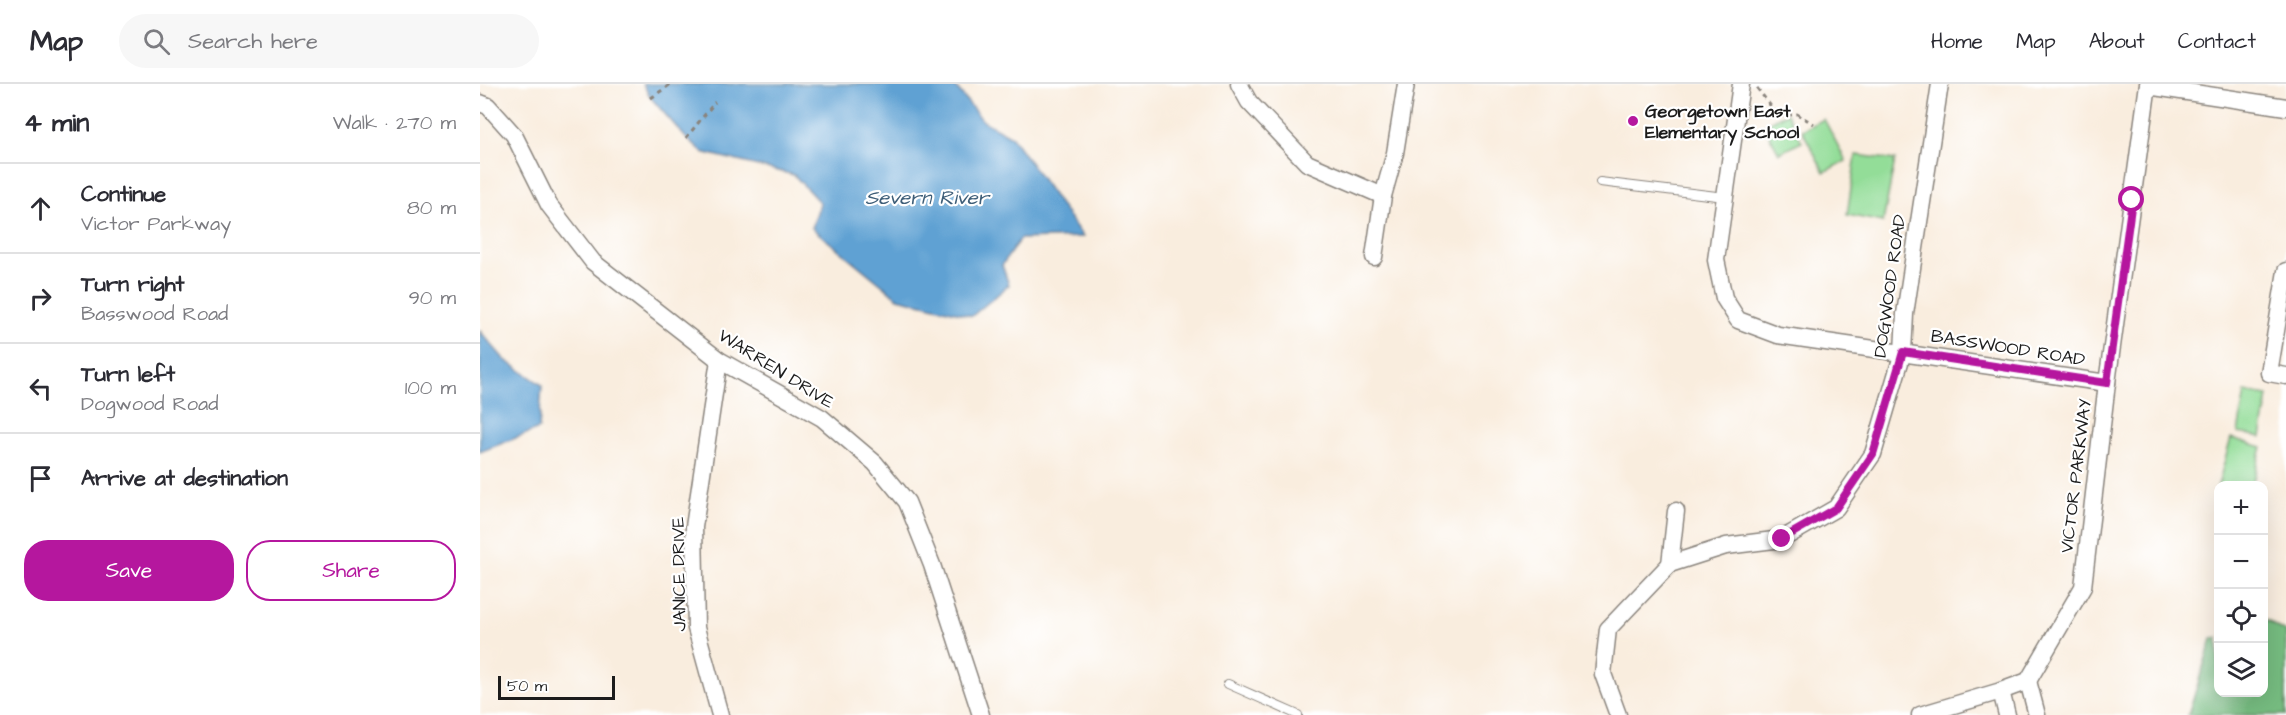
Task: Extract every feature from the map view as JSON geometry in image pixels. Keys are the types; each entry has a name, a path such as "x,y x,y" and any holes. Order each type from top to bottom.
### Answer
{"street":[{"path":"1239,84 1249,102 1307,163 1383,196"},
{"path":"1374,257 1383,196 1395,153 1406,84"},
{"name":"BASSWOOD ROAD","path":"1741,84 1716,260 1724,298 1738,320 1778,335 2107,383"},
{"name":"DOGWOOD ROAD","path":"1618,715 1603,674 1608,629 1636,597 1670,564 1726,546 1782,539 1836,508 1873,454 1903,352 1905,314 1940,84"},
{"path":"2148,85 2286,107"},
{"name":"VICTOR PARKWAY","path":"2028,681 2083,587 2107,383 2148,85"},
{"name":"WARREN DRIVE","path":"480,103 488,106 514,135 549,205 593,262 719,360 822,418 875,463 907,502 932,565 981,715"},
{"path":"2286,272 2269,373 2286,376"},
{"name":"JANICE DRIVE","path":"719,360 694,527 696,628 720,715"},
{"path":"1670,564 1676,510"},
{"path":"1920,715 2028,681 2037,715"},
{"path":"2001,691 2007,715"}],"lane":[{"path":"1600,182 1725,197"},
{"path":"1228,684 1298,715"}],"path":[{"path":"651,98 671,84"},
{"path":"1754,84 1779,117 1797,114 1814,124"},
{"path":"686,138 716,102"}],"green space":[{"path":"1787,113 1802,142 1779,153 1764,125"},
{"path":"1824,119 1846,161 1824,172 1802,130"},
{"path":"1856,155 1895,160 1883,222 1847,215"},
{"path":"2245,392 2268,396 2261,437 2238,433"},
{"path":"2231,438 2262,447 2253,481 2219,481"},
{"path":"2268,621 2286,632 2286,715 2188,715 2214,638 2214,697 2268,697"}],"water":[{"name":"Severn River","path":"643,84 953,84 983,121 1012,137 1083,237 1020,239 1002,265 1009,285 972,316 898,298 812,228 820,203 794,175 702,152 686,138 651,98"},
{"path":"480,331 504,359 542,385 539,429 480,452"}],"place":[{"name":"Georgetown East Elementary School","path":"1633,121"}],"route":[{"path":"1782,539 1836,508 1873,454 1903,352 2107,383 2132,200"}]}
